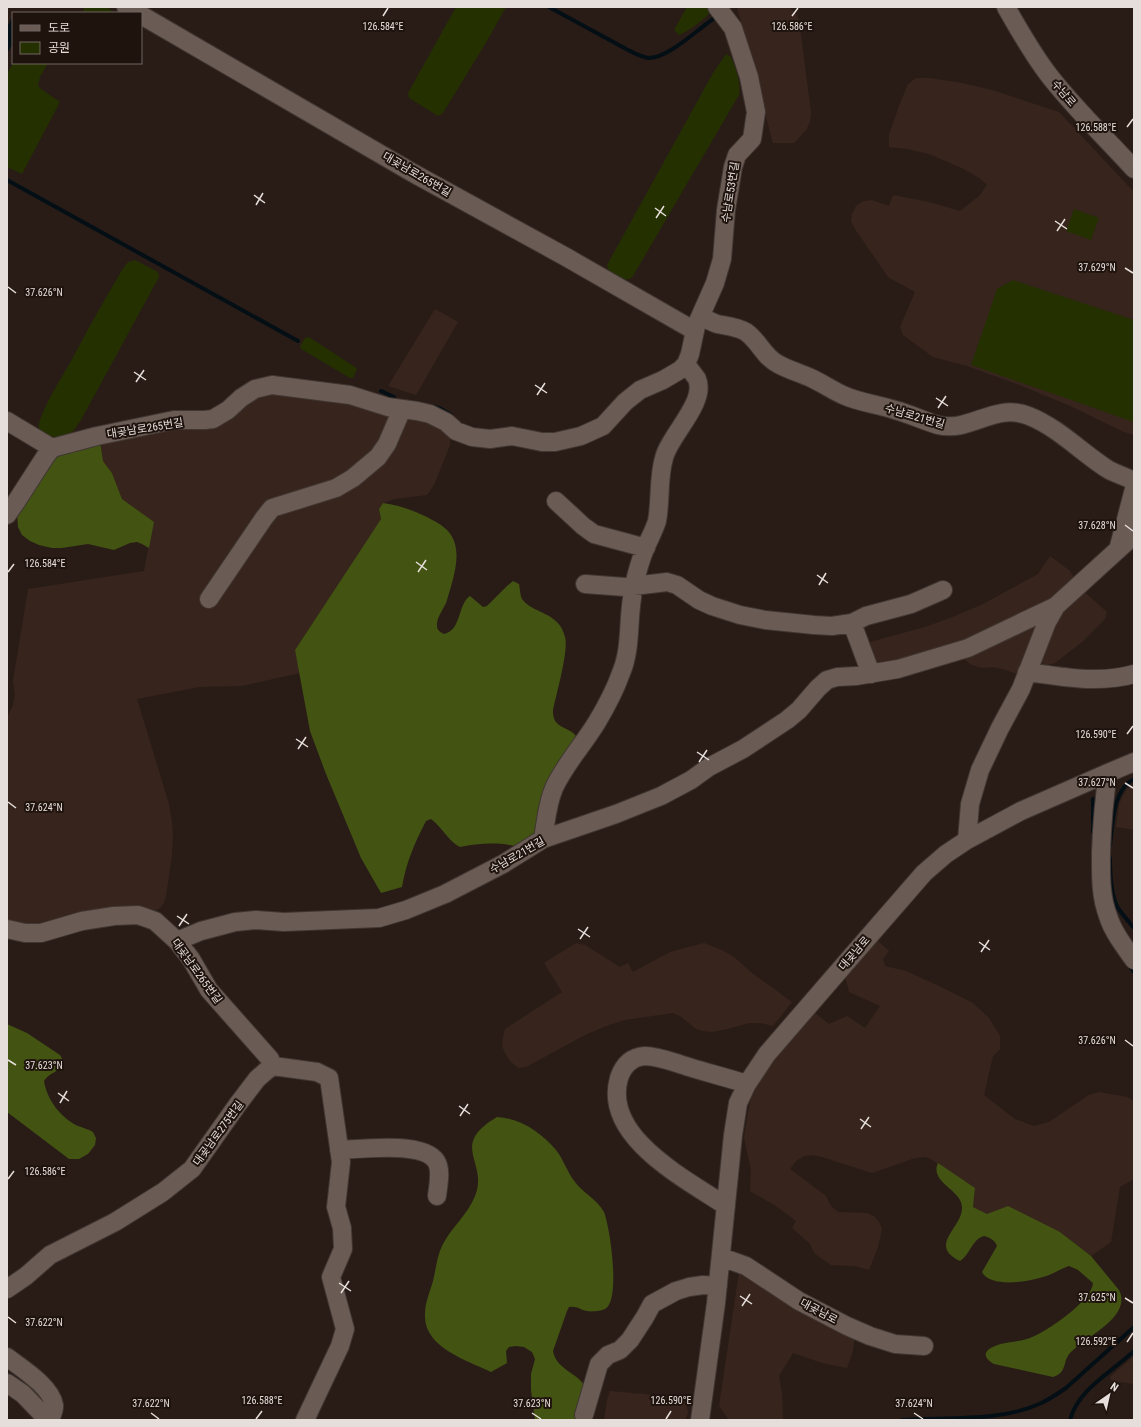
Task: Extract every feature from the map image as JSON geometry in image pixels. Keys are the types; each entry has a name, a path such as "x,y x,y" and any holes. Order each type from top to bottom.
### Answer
{"street":[{"path":"126,7 135,12"},
{"name":"수남로53번길","path":"698,324 715,283 722,259 726,210 733,167 737,155 752,139 756,112 749,77 733,28 717,7"},
{"name":"수남로","path":"1006,7 1025,41 1048,73 1073,104 1134,169"},
{"name":"대곶남로265번길","path":"142,16 413,172 566,257 664,314 698,324"},
{"name":"수남로21번길","path":"698,324 715,323 745,332 755,339 767,355 776,363 788,369 810,377 843,395 939,425 951,427 963,425 992,414 1001,413 1014,412 1028,416 1044,423 1110,470 1134,481"},
{"path":"543,839 547,813 556,784 597,722 622,671 628,643 634,586 656,521 659,505 661,470 664,458 670,443 692,410 696,399 698,386 697,379 686,364 698,324"},
{"name":"대곶남로265번길","path":"52,448 97,436 174,420 213,419 228,410 248,393 255,389 272,385 350,395 388,407 430,414 446,422 456,431 472,437 490,439 512,436 542,442 555,442 581,436 603,426 632,396 640,390 672,375 686,364"},
{"path":"210,599 272,508 336,488 353,478 378,457 387,444 402,409"},
{"path":"7,421 52,448 7,514"},
{"path":"1118,551 1134,489"},
{"path":"556,501 594,534 646,548"},
{"name":"수남로21번길","path":"177,941 201,931 235,922 256,920 284,922 378,918 406,910 445,894 502,864 543,839 616,814 661,796 691,780 709,767 743,749 787,720 799,710 827,680 837,677 856,676 898,669 968,648 1056,606 1134,535"},
{"path":"585,584 613,587 667,582 677,585 699,600 712,606 765,620 814,626 832,626 852,623 866,616 911,604 943,590"},
{"path":"967,840 970,804 980,770 1021,689 1046,622 1056,606"},
{"path":"852,623 871,674"},
{"path":"1027,672 1082,679 1104,680 1121,678 1134,674"},
{"name":"대곶남로","path":"700,1420 718,1286 733,1135 738,1103 747,1084 767,1054 924,873 946,854 967,840 1021,811 1134,762"},
{"path":"1108,773 1104,797 1102,825 1101,863 1103,894 1113,928 1134,960"},
{"name":"대곶남로265번길","path":"7,929 34,934 93,918 138,915 155,921 177,941 191,959 209,990 270,1059 273,1066"},
{"path":"726,1206 642,1148 622,1118 616,1089 621,1072 628,1062 637,1057 645,1056 671,1061 747,1084"},
{"path":"273,1066 317,1072 329,1078 341,1162 336,1207 342,1228 343,1249 331,1277 345,1329 340,1346 305,1420"},
{"name":"대곶남로275번길","path":"7,1289 26,1276 50,1255 115,1222 163,1192 192,1169 257,1079 273,1066"},
{"path":"339,1150 398,1148 414,1149 428,1154 436,1162 439,1170 437,1196"},
{"name":"대곶남로","path":"721,1257 746,1266 799,1301 847,1326 870,1336 895,1344 924,1346"},
{"path":"584,1415 599,1364 608,1355 620,1350 630,1340 652,1304 676,1291 689,1287 702,1285 718,1286"},
{"path":"7,1357 43,1386 52,1397 54,1407 49,1420 23,1394 7,1383"}],"shaded area":[{"path":"737,7 788,7 795,12 799,20 811,112 810,122 806,130 794,143 773,143"},
{"path":"12,18 12,45 7,54 7,27"},
{"path":"916,78 930,78 962,83 992,90 1059,112 1134,192 1134,435 1124,432 1068,405 1017,384 967,366 933,357 903,335 900,327 915,292 888,277 855,229 851,221 852,214 856,206 864,201 872,200 889,206 893,195 929,202 960,211 979,196 987,185 964,169 929,154 889,147 889,135 899,106 908,84"},
{"path":"435,309 458,322 416,395 388,386"},
{"path":"302,392 411,416 438,427 450,436 450,445 434,485 427,495 394,499 383,503 379,509 381,519 295,650 300,673 242,686 199,687 137,699 169,804 172,823 172,855 166,896 164,903 160,908 155,911 137,909 38,930 8,925 7,718 13,705 15,695 13,681 28,589 144,571 153,522 122,499 112,473 103,461 100,441 174,425 256,395"},
{"path":"1050,556 1070,571 1076,581 1068,588 1017,620 898,665 874,663 868,647 870,642 925,627 981,605 1038,574"},
{"path":"1082,590 1107,612 1105,619 1082,642 1055,663 1048,665 1041,663 1038,658 1053,622"},
{"path":"1035,624 1038,628 1020,675 993,667 982,668 972,665 965,660 965,654"},
{"path":"1134,785 1134,830 1116,827 1119,805 1122,797 1127,789"},
{"path":"877,940 889,951 883,959 885,966 906,971 973,1003 989,1018 1000,1036 1000,1049 993,1056 984,1095 1015,1119 1034,1126 1049,1122 1089,1095 1099,1092 1127,1097 1134,1101 1134,1179 1120,1187 1111,1242 1091,1256 1060,1232 986,1214 973,1207 975,1188 929,1158 915,1158 872,1173 822,1157 813,1155 804,1156 796,1161 790,1169 826,1196 831,1206 838,1212 867,1213 874,1216 882,1229 878,1247 869,1270 855,1266 831,1265 815,1254 810,1244 792,1228 796,1221 776,1206 750,1191 751,1170 744,1137 751,1098 760,1081 785,1046 814,1012 829,1024 847,1016 865,1028 880,1006 849,992 845,976"},
{"path":"576,943 585,945 620,967 628,963 633,972 670,952 704,943 722,950 734,957 752,973 792,1002 773,1026 761,1023 749,1023 712,1032 703,1031 696,1029 680,1016 673,1013 625,1020 585,1035 526,1067 518,1068 510,1061 502,1046 505,1029 562,992 544,963"},
{"path":"739,1272 855,1334 853,1351 847,1368 822,1363 793,1353 779,1376 782,1393 783,1419 729,1420 719,1406"},
{"path":"1134,1356 1134,1384 1113,1381 1110,1379 1111,1376"},
{"path":"610,1391 679,1399 686,1402 688,1413 685,1420 604,1420"}],"green space":[{"path":"85,7 106,7 114,12 82,12"},
{"path":"456,7 506,7 443,113 438,116 409,98 408,93"},
{"path":"687,7 710,7 710,11 700,22 679,35 674,30"},
{"path":"726,54 731,57 736,70 739,80 739,95 633,276 630,279 618,277 608,269 607,265 713,73"},
{"path":"12,64 47,64 40,77 38,85 41,89 60,102 22,174 7,167 7,74"},
{"path":"1074,209 1099,218 1091,240 1066,231"},
{"path":"135,260 158,272 159,277 76,428 71,433 59,437 43,434 40,431 40,420 50,398 122,270 128,262"},
{"path":"1013,280 1134,320 1134,422 971,365 997,289"},
{"path":"309,337 355,367 357,369 353,378 350,378 301,349 300,346 305,338"},
{"path":"100,441 103,461 112,473 122,499 154,522 149,548 137,542 130,543 114,550 88,544 52,548 39,545 22,535 18,527 17,514 46,459"},
{"path":"383,503 405,508 427,517 445,528 452,537 455,546 456,564 447,600 437,623 439,631 444,634 450,632 454,628 463,605 470,596 483,607 487,606 513,581 519,584 521,597 526,604 557,622 562,629 566,643 564,662 553,710 554,717 559,725 571,732 578,739 540,829 520,847 505,844 490,844 460,847 452,841 431,819 426,821 408,861 402,887 381,893 361,858 310,731 295,650 381,519 379,509"},
{"path":"7,1024 27,1033 60,1055 64,1062 62,1066 44,1081 48,1095 56,1108 72,1123 93,1132 96,1138 95,1145 88,1154 79,1159 69,1159 7,1112"},
{"path":"497,1117 522,1123 544,1138 559,1154 575,1182 601,1207 604,1212 609,1232 613,1263 612,1293 610,1303 605,1309 596,1311 569,1307 553,1351 555,1358 559,1363 580,1380 585,1389 578,1420 535,1420 531,1390 531,1374 535,1359 532,1352 524,1347 509,1347 506,1351 507,1363 491,1372 459,1357 438,1344 426,1325 426,1305 441,1248 472,1203 475,1196 478,1184 472,1146 475,1137 483,1127"},
{"path":"938,1163 975,1188 973,1207 987,1214 1008,1206 1060,1232 1091,1256 1119,1290 1121,1300 1119,1309 1113,1318 1070,1353 1063,1370 1058,1375 1053,1377 994,1364 987,1358 986,1352 997,1345 1030,1338 1057,1323 1077,1307 1091,1290 1093,1283 1078,1270 1069,1266 1046,1276 1028,1281 1001,1282 986,1277 982,1272 997,1246 992,1239 984,1236 977,1240 960,1261 951,1255 947,1249 946,1242 961,1215 962,1207 961,1201 938,1176 936,1170"}],"waterway":[{"path":"549,7 628,50 640,56 649,58 657,57 673,49 713,19"},
{"path":"7,180 298,341"},
{"path":"381,391 394,397"},
{"path":"432,406 451,415"},
{"path":"1110,845 1113,818 1118,799 1121,791 1134,779"},
{"path":"1093,799 1093,832"},
{"path":"1110,858 1111,884 1116,903 1120,911 1134,928"},
{"path":"1128,964 1134,972"},
{"path":"902,1420 990,1416 1024,1410 1039,1404 1050,1399 1066,1388 1134,1327"},
{"path":"1070,1420 1074,1409 1088,1390 1134,1351"}]}
